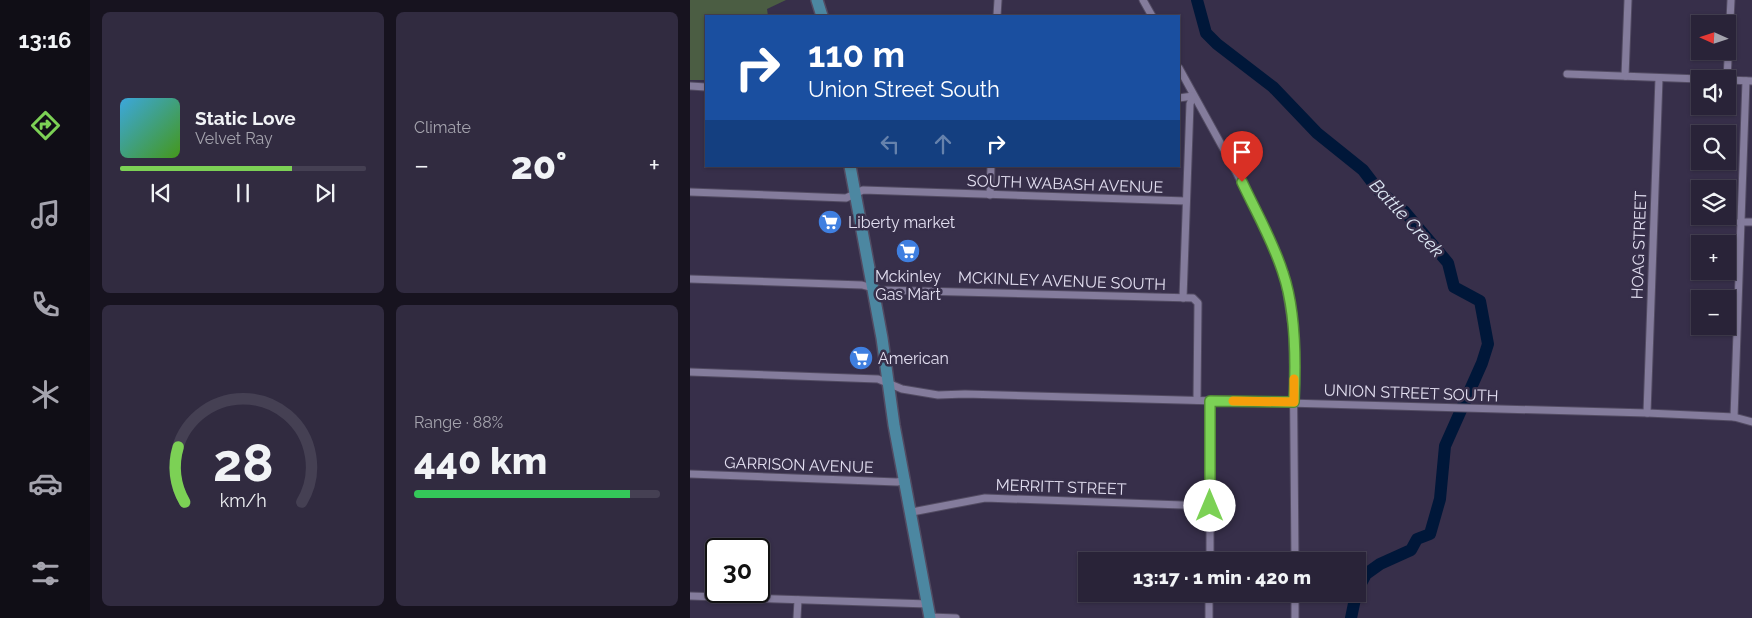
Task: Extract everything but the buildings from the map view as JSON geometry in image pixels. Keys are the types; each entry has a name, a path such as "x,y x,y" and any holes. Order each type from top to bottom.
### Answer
{"main road":[{"path":"817,0 822,15"},
{"path":"850,167 889,383 894,425 912,512 930,618"}],"street":[{"path":"997,15 998,0"},
{"path":"1143,0 1151,15"},
{"path":"1624,76 1628,0"},
{"path":"1727,70 1730,0"},
{"path":"1180,70 1233,166 1275,249 1284,275 1293,333 1295,552"},
{"path":"1567,74 1691,79"},
{"name":"HOAG STREET","path":"1647,413 1660,78"},
{"path":"1734,417 1740,222 1749,81 1736,80"},
{"path":"690,86 705,87"},
{"path":"1180,98 1193,96"},
{"path":"1183,298 1190,104 1193,96"},
{"path":"990,195 991,167"},
{"name":"SOUTH WABASH AVENUE","path":"690,192 846,198 863,190 1186,201"},
{"path":"1740,222 1752,222"},
{"name":"MCKINLEY AVENUE SOUTH","path":"690,279 862,285 880,290 1193,298 1198,303 1197,400"},
{"name":"UNION STREET SOUTH","path":"690,372 878,380 902,389 938,395 965,394 1294,402 1434,408 1647,413 1734,417 1752,422"},
{"path":"1210,401 1210,552"},
{"name":"GARRISON AVENUE","path":"690,474 897,482 906,480"},
{"name":"MERRITT STREET","path":"912,512 985,498 1210,506"},
{"path":"690,596 928,604"},
{"path":"797,618 798,600"},
{"path":"1209,602 1209,618"},
{"path":"1295,602 1295,618"},
{"path":"930,618 956,618"}],"green space":[{"path":"690,0 786,0 767,9 768,15 705,15 705,80 690,80"}],"waterway":[{"name":"Battle Creek","path":"1197,0 1206,33 1217,44 1273,87 1317,133 1363,170 1379,191 1405,212 1448,263 1454,287 1480,301 1488,344 1482,363 1445,446 1440,499 1430,534 1417,539 1411,550 1380,564 1366,574"},
{"name":"Battle Creek","path":"1351,618 1354,602"}],"slow traffic":[{"path":"1233,401 1294,402 1294,379"}],"place":[{"name":"Liberty market","path":"830,222"},
{"name":"Mckinley Gas Mart","path":"908,251"},
{"name":"American","path":"861,358"}],"route":[{"path":"1210,506 1210,401 1294,402 1293,333 1284,275 1275,249 1242,182"}]}
